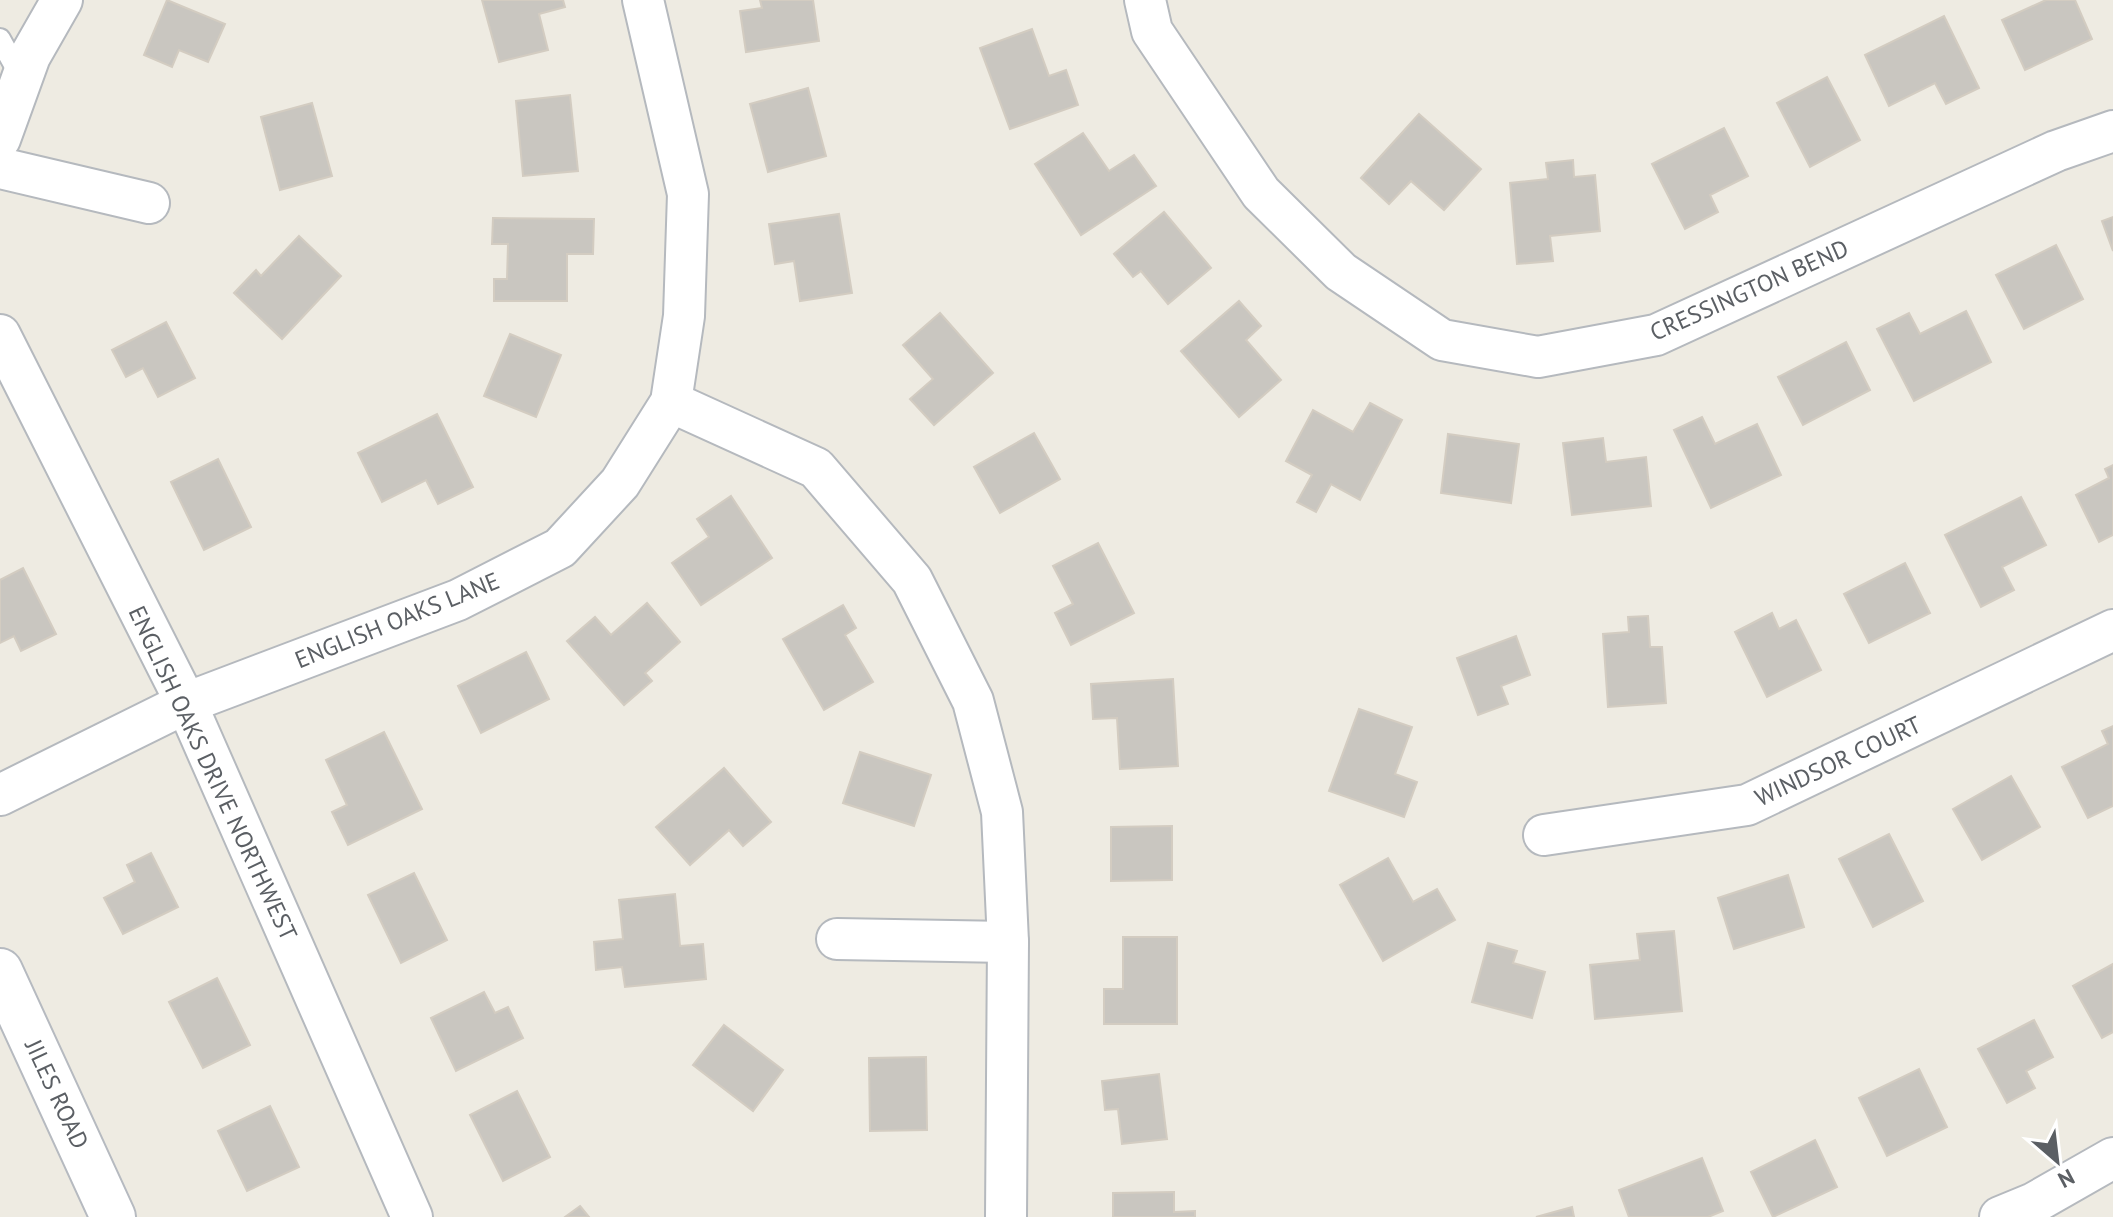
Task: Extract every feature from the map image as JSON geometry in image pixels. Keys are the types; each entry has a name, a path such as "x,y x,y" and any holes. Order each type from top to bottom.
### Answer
{"street":[{"path":"0,139 30,56 62,0"},
{"name":"ENGLISH OAKS LANE","path":"0,795 186,703 458,600 560,548 620,483 671,402 684,316 688,194 643,0"},
{"name":"CRESSINGTON BEND","path":"1145,0 1152,31 1261,193 1341,272 1442,340 1538,357 1656,335 2056,151 2113,131"},
{"path":"0,168 149,203"},
{"name":"ENGLISH OAKS DRIVE NORTHWEST","path":"0,335 186,703 412,1217"},
{"path":"671,402 816,468 912,580 973,701 1002,812 1008,942 1006,1217"},
{"name":"WINDSOR COURT","path":"1544,835 1747,805 2113,630"},
{"path":"837,939 1008,942"},
{"name":"JILES ROAD","path":"0,971 113,1217"},
{"path":"2000,1217 2034,1203 2113,1158"}],"lane":[{"path":"0,39 22,79"}],"building":[{"path":"167,0 225,24 208,62 179,50 172,67 144,55"},
{"path":"482,0 563,0 565,7 539,14 548,50 499,62"},
{"path":"760,0 813,0 819,41 746,52 740,11 762,8"},
{"path":"2046,0 2075,0 2092,39 2025,70 2002,20"},
{"path":"1944,16 1979,88 1946,104 1935,83 1889,106 1865,55"},
{"path":"1032,29 1049,76 1066,70 1078,105 1010,129 980,48"},
{"path":"1827,77 1860,140 1810,167 1777,103"},
{"path":"808,88 826,156 768,172 750,104"},
{"path":"570,95 578,171 523,176 516,101"},
{"path":"312,103 332,176 280,190 261,117"},
{"path":"1419,114 1481,169 1444,210 1411,181 1389,204 1361,178"},
{"path":"1724,128 1748,176 1710,195 1718,212 1685,229 1652,164"},
{"path":"1083,133 1109,171 1134,155 1156,186 1081,235 1035,164"},
{"path":"1573,160 1574,177 1595,175 1600,231 1550,236 1553,261 1517,264 1510,183 1548,179 1546,163"},
{"path":"1164,212 1211,268 1168,304 1141,271 1133,277 1114,254"},
{"path":"839,214 852,293 800,301 794,261 775,264 769,224"},
{"path":"2113,217 2113,251 2102,221"},
{"path":"493,218 594,219 593,254 567,254 567,301 494,301 494,279 507,279 508,244 492,244"},
{"path":"299,236 341,276 282,339 234,293 256,270 261,276"},
{"path":"2056,245 2083,299 2024,329 1996,275"},
{"path":"1239,301 1261,326 1246,340 1281,380 1239,417 1181,351"},
{"path":"1966,311 1991,362 1914,401 1877,329 1909,313 1920,334"},
{"path":"940,313 993,373 934,425 910,399 933,379 903,345"},
{"path":"166,322 195,378 158,397 143,368 126,377 112,350"},
{"path":"510,334 561,355 536,417 484,396"},
{"path":"1846,342 1870,390 1803,425 1778,377"},
{"path":"1370,403 1402,420 1360,500 1331,484 1316,512 1297,502 1312,475 1286,461 1313,410 1353,432"},
{"path":"437,414 473,487 438,504 426,480 382,502 358,453"},
{"path":"1702,417 1715,444 1757,424 1781,475 1711,508 1674,430"},
{"path":"1034,433 1060,479 1000,513 974,467"},
{"path":"1448,434 1519,444 1511,503 1441,493"},
{"path":"1603,438 1606,462 1646,457 1651,506 1572,515 1563,443"},
{"path":"218,459 251,527 204,550 171,482"},
{"path":"2113,465 2113,535 2099,542 2076,495 2109,478 2105,469"},
{"path":"731,496 772,558 701,605 672,563 709,537 697,519"},
{"path":"2021,497 2046,545 2002,567 2014,590 1981,607 1945,535"},
{"path":"1098,543 1134,613 1071,645 1055,613 1073,604 1053,566"},
{"path":"1905,563 1930,613 1869,643 1844,594"},
{"path":"23,568 56,634 21,651 14,636 0,643 0,580"},
{"path":"647,603 680,642 645,673 652,681 624,705 567,641 595,617 611,635"},
{"path":"843,605 856,628 845,635 873,682 824,710 783,639"},
{"path":"1772,613 1779,629 1796,620 1821,670 1767,697 1735,632"},
{"path":"1648,616 1650,647 1662,647 1666,703 1608,707 1603,634 1629,632 1628,617"},
{"path":"1516,636 1530,675 1501,686 1508,704 1478,715 1457,658"},
{"path":"526,652 549,699 481,733 458,686"},
{"path":"1173,679 1178,766 1120,769 1117,718 1093,719 1091,684"},
{"path":"1359,709 1412,727 1395,774 1417,782 1404,817 1329,791"},
{"path":"2113,726 2113,806 2088,818 2062,767 2108,744 2102,731"},
{"path":"384,732 422,809 348,845 332,812 347,805 326,760"},
{"path":"860,752 931,775 914,826 843,803"},
{"path":"724,768 771,822 743,846 729,830 690,865 656,827"},
{"path":"2011,776 2040,827 1982,860 1953,809"},
{"path":"1172,826 1172,880 1111,881 1111,827"},
{"path":"1889,834 1923,901 1873,927 1839,859"},
{"path":"151,853 178,907 123,934 104,898 135,882 127,865"},
{"path":"1388,858 1413,902 1437,889 1455,920 1383,961 1340,885"},
{"path":"414,873 447,940 401,963 368,895"},
{"path":"1788,875 1804,927 1734,949 1718,898"},
{"path":"675,894 680,946 703,944 706,979 625,987 622,967 596,970 594,942 623,939 619,900"},
{"path":"1674,931 1682,1011 1595,1019 1590,965 1640,960 1637,934"},
{"path":"1123,937 1177,937 1177,1024 1104,1024 1104,989 1123,989"},
{"path":"1488,943 1517,951 1513,963 1545,972 1532,1018 1472,1002"},
{"path":"2113,964 2113,1032 2102,1038 2073,986"},
{"path":"217,978 250,1045 203,1068 169,1002"},
{"path":"484,992 495,1013 508,1007 523,1038 456,1071 431,1018"},
{"path":"2034,1020 2053,1057 2026,1071 2035,1088 2007,1103 1978,1049"},
{"path":"724,1025 783,1070 753,1111 693,1065"},
{"path":"926,1057 927,1130 870,1131 869,1058"},
{"path":"1919,1069 1947,1127 1887,1156 1859,1098"},
{"path":"1159,1074 1167,1139 1122,1144 1118,1109 1105,1110 1102,1081"},
{"path":"517,1091 550,1157 503,1181 470,1115"},
{"path":"270,1106 299,1167 247,1191 218,1131"},
{"path":"1815,1140 1837,1187 1773,1217 1751,1172"},
{"path":"1702,1158 1723,1211 1708,1217 1629,1217 1619,1190"},
{"path":"1174,1192 1174,1212 1195,1211 1195,1217 1113,1217 1113,1193"},
{"path":"580,1206 589,1217 565,1217"},
{"path":"1572,1207 1574,1217 1536,1217"}]}
